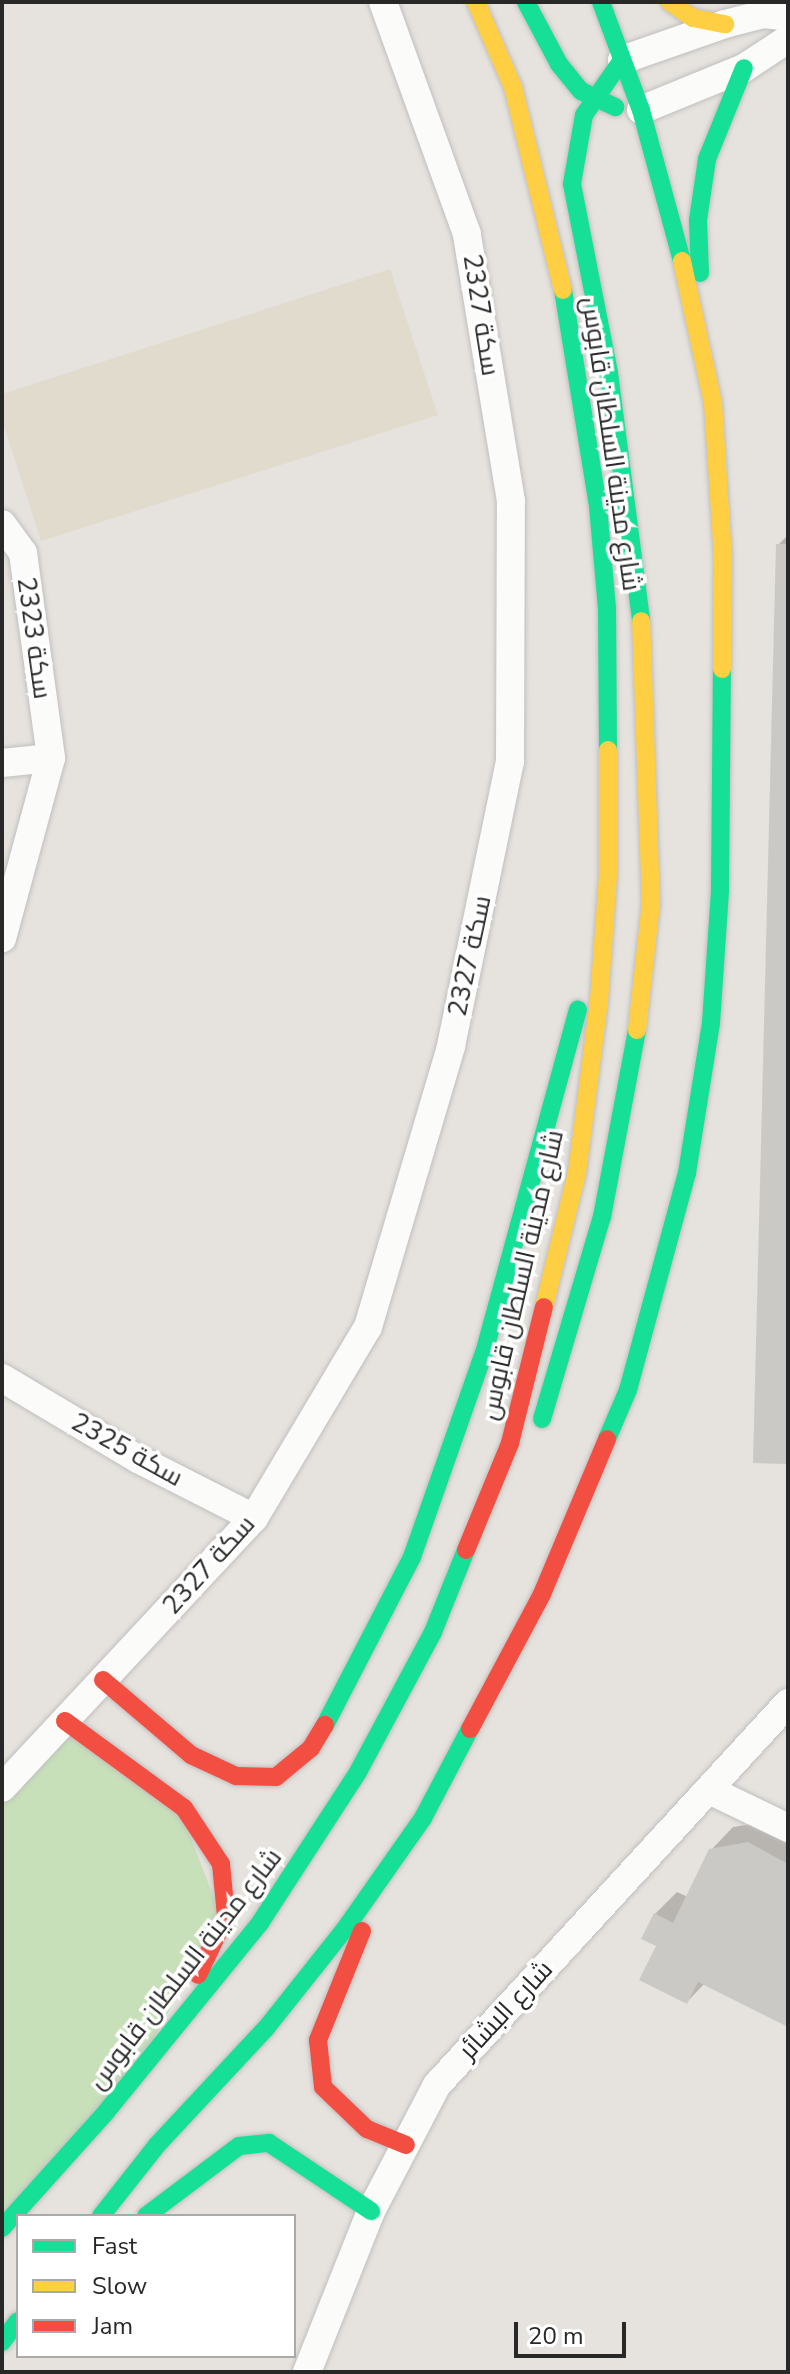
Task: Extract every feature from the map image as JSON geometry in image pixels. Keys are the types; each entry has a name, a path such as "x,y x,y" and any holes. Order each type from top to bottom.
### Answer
{"main road":[{"name":"شارع مدينة السلطان قابوس","path":"2,2228 152,2056 301,1865 433,1632 505,1457 529,1383 577,1173 606,910 607,609 590,446 557,256 513,87 476,2"},
{"path":"526,2 559,64 593,99 641,110"},
{"path":"103,2214 157,2145 267,2027 392,1864 423,1818 542,1594 628,1390 687,1173 711,1023 720,890 723,557 713,403 701,333 641,110 601,2"},
{"path":"670,2 693,18 725,24"},
{"path":"534,1441 565,1355 629,1094 651,904 645,651 609,373 572,184 575,144 593,99 622,60"},
{"path":"701,333 698,220 707,159 744,68"},
{"path":"103,1680 191,1755 236,1776 276,1777 311,1748 412,1557 474,1382 606,910"},
{"path":"433,1632 483,1562"},
{"path":"65,1721 184,1808 221,1864 226,1916 152,2056"},
{"path":"392,1864 318,2040 323,2087 367,2129 406,2145"},
{"path":"149,2214 239,2146 269,2143 371,2211"},
{"path":"2,2342 16,2324"}],"street":[{"name":"سكة 2327","path":"2,1788 254,1518 368,1327 451,1046 510,762 511,501 467,234 383,2"},
{"path":"622,60 725,24 764,14 788,17"},
{"path":"641,110 744,68 788,39"},
{"name":"سكة 2323","path":"2,524 23,553 51,758 2,938"},
{"path":"2,763 51,758"},
{"name":"سكة 2325","path":"2,1378 138,1459 254,1518"},
{"name":"شارع البشائر","path":"307,2372 371,2211 437,2085 788,1703"},
{"path":"709,1790 788,1828"}],"shaded area":[{"path":"390,269 438,415 41,541 2,420 2,394"}],"green space":[{"path":"65,1727 180,1810 221,1916 146,2053 2,2218 2,1795"}],"building":[{"path":"776,544 788,544 788,1464 753,1463"},
{"path":"748,1842 788,1864 788,2027 698,1982 687,2004 639,1980 656,1946 641,1939 654,1913 673,1923 709,1849"}],"traffic: fast":[{"path":"526,2 559,64 581,91 616,107"},
{"path":"601,2 641,110 682,261"},
{"path":"622,60 584,115 572,184 609,373 641,621"},
{"path":"700,273 698,220 707,159 744,68"},
{"path":"563,290 598,506 607,609 608,750"},
{"path":"607,1439 628,1390 687,1173 711,1023 720,890 722,669"},
{"path":"325,1725 412,1557 484,1353 578,1010"},
{"path":"542,1419 602,1217 637,1030"},
{"path":"2,2228 106,2112 260,1923 358,1772 433,1632 466,1550"},
{"path":"103,2214 157,2145 267,2027 345,1929 423,1818 470,1729"},
{"path":"149,2214 239,2146 269,2143 371,2211"},
{"path":"2,2342 16,2324"}],"traffic: slow":[{"path":"476,2 513,87 563,290"},
{"path":"670,2 693,18 725,24"},
{"path":"682,261 713,403 723,557 722,669"},
{"path":"637,1030 651,904 641,621"},
{"path":"544,1307 577,1173 599,1001 608,875 608,750"}],"traffic: jam":[{"path":"466,1550 510,1443 544,1307"},
{"path":"470,1729 542,1594 607,1439"},
{"path":"103,1680 191,1755 236,1776 276,1777 311,1748 325,1725"},
{"path":"65,1721 184,1808 221,1864 226,1916 198,1975"},
{"path":"362,1931 318,2040 323,2087 367,2129 406,2145"}]}
